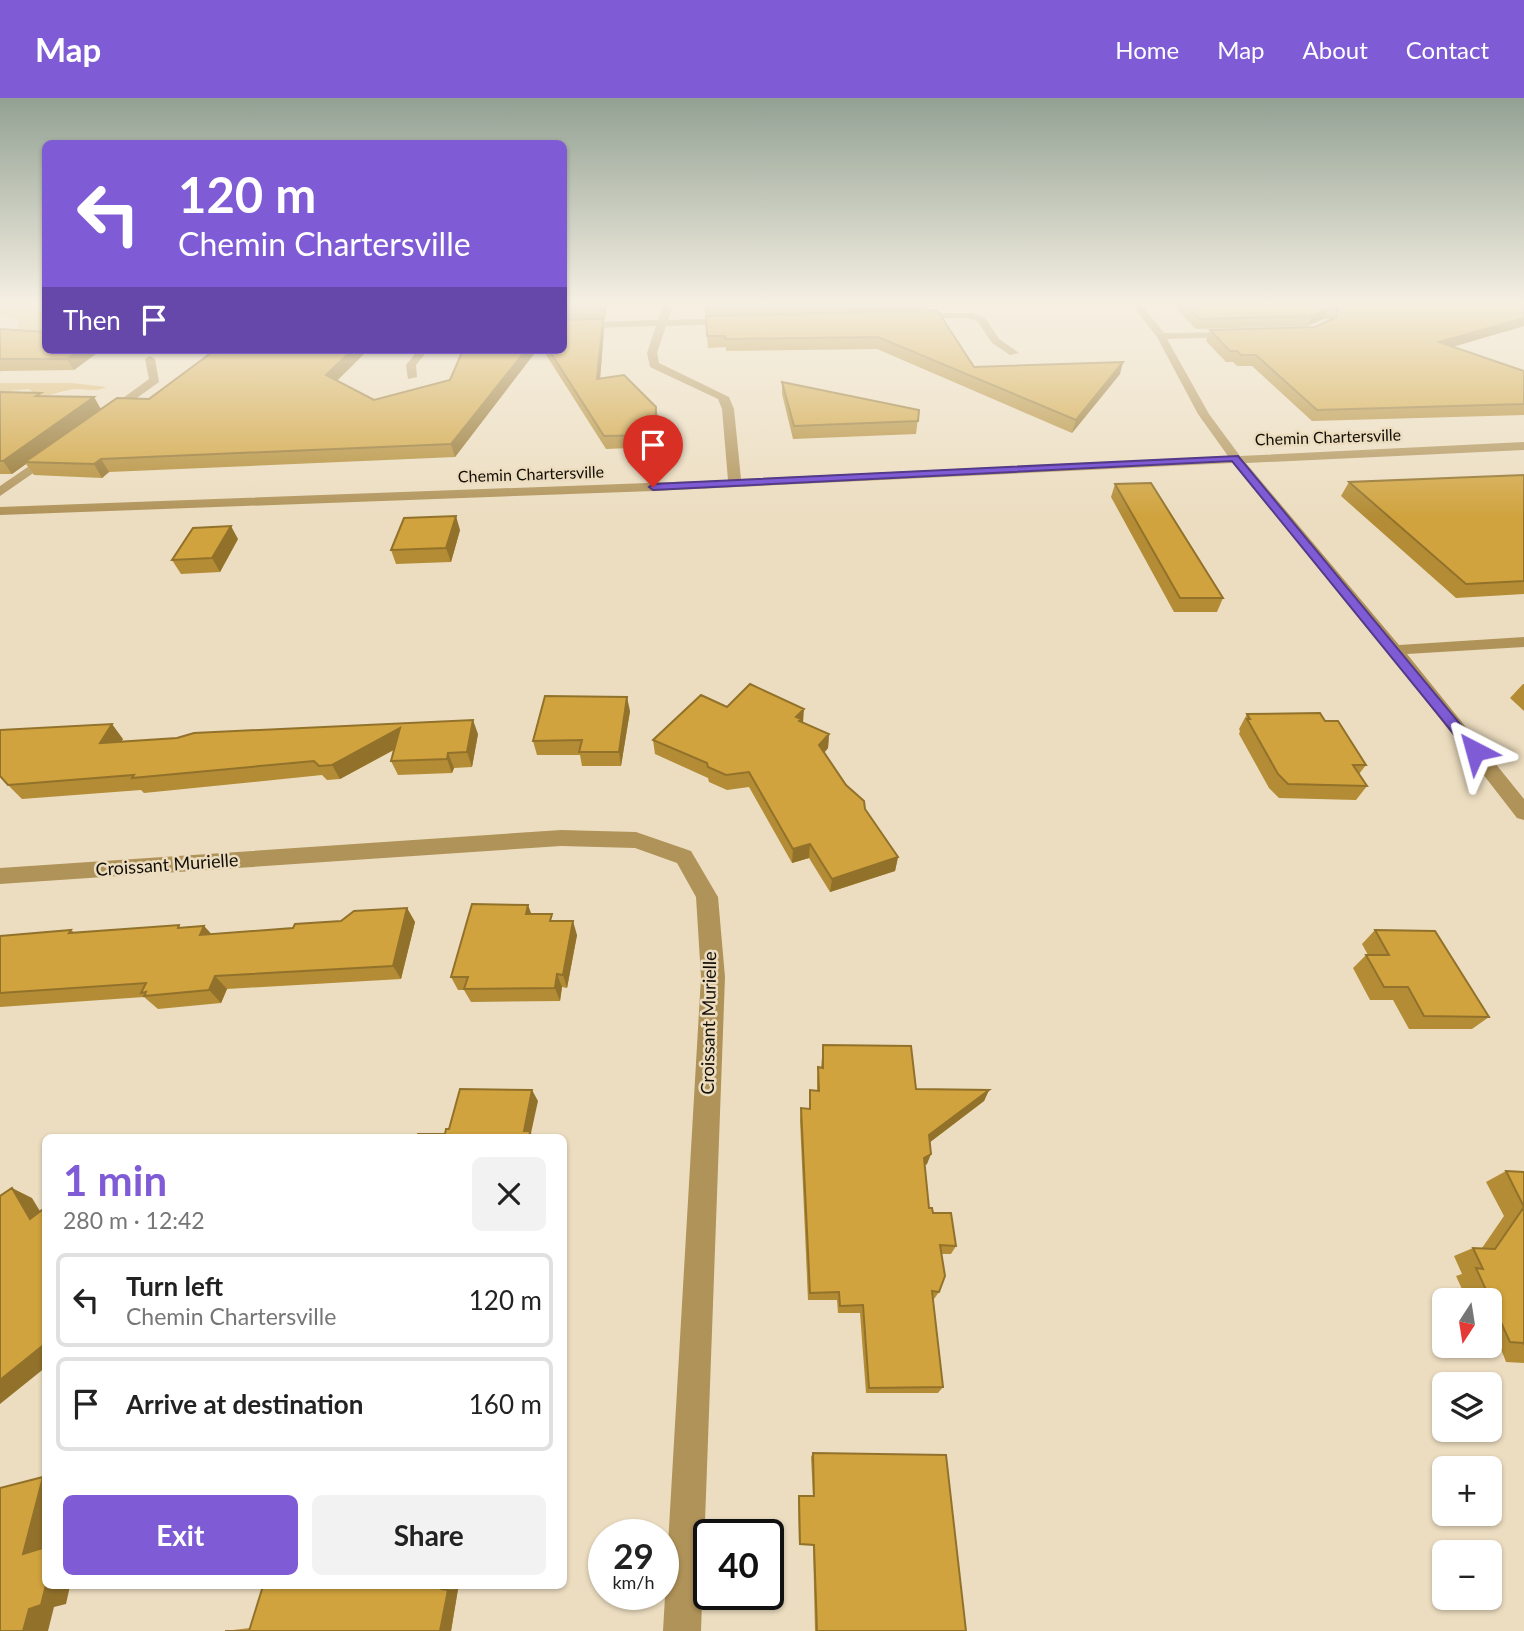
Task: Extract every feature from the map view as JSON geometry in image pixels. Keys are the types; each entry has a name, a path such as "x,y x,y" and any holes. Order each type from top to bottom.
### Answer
{"street":[{"path":"99,420 155,380 153,374"},
{"path":"672,374 723,397 728,408 735,483"},
{"path":"1182,374 1204,414 1235,458 1395,650 1524,813"},
{"path":"0,492 66,444"},
{"name":"Chemin Chartersville","path":"0,510 735,483 1524,446"},
{"path":"1395,650 1524,642"},
{"name":"Croissant Murielle","path":"0,876 561,838 636,840 684,857 707,897 713,977 682,1631"}],"shaded area":[{"path":"0,383 71,383 106,387 33,397 27,396 32,392 29,389 0,392"}],"building":[{"path":"183,374 328,374 326,375 374,400 450,380 453,374 507,374 451,444 101,459 94,464 25,462 117,398 149,399"},
{"path":"564,374 598,374 597,379 624,375 656,407 654,435 604,436"},
{"path":"965,374 1114,374 1076,420"},
{"path":"1277,374 1524,374 1524,404 1317,410"},
{"path":"782,382 919,410 918,421 794,426"},
{"path":"0,392 41,393 36,396 94,397 0,461"},
{"path":"1524,475 1524,581 1466,584 1349,482"},
{"path":"1151,483 1223,598 1180,598 1115,484"},
{"path":"456,516 446,548 391,550 404,518"},
{"path":"231,526 212,558 172,560 193,528"},
{"path":"750,684 804,709 796,717 801,719 799,721 829,734 819,745 846,785 864,801 865,809 898,857 832,879 810,844 793,849 749,772 726,775 708,767 707,763 653,740 701,695 727,707"},
{"path":"545,696 627,697 619,752 579,752 582,740 533,741"},
{"path":"1320,713 1325,721 1338,721 1366,765 1353,765 1367,786 1288,784 1278,774 1247,719 1250,719 1247,714"},
{"path":"473,720 467,752 448,753 447,759 391,761 400,728 332,765 319,766 314,761 132,778 134,775 8,785 0,776 0,730 112,724 100,743 177,738 194,733"},
{"path":"472,904 528,905 526,914 552,914 550,921 573,921 563,975 557,974 555,988 464,989 468,977 451,977"},
{"path":"407,908 393,966 215,976 209,990 144,996 146,992 141,993 146,983 0,993 0,936 179,925 178,928 204,926 200,935 293,928 295,924 341,921 354,911"},
{"path":"1375,930 1435,931 1489,1017 1424,1016 1408,987 1384,987 1366,955 1389,955"},
{"path":"823,1045 911,1046 916,1089 989,1090 929,1135 931,1154 924,1158 929,1208 932,1208 933,1213 951,1213 956,1246 940,1245 945,1276 939,1292 932,1291 943,1387 869,1388 863,1305 840,1306 839,1292 810,1293 801,1108 810,1109 810,1090 819,1091 818,1067 823,1068"},
{"path":"460,1089 532,1090 524,1131 530,1131 530,1134 445,1134 446,1129 449,1129"},
{"path":"1506,1171 1524,1172 1524,1207"},
{"path":"12,1188 30,1219 42,1210 42,1346 0,1380 0,1196"},
{"path":"1524,1207 1524,1344 1510,1342 1502,1325 1502,1288 1485,1288 1476,1268 1483,1269 1473,1248 1495,1249"},
{"path":"813,1453 946,1455 966,1631 817,1631 814,1545 800,1544 799,1496 814,1496"},
{"path":"42,1477 23,1554 42,1548 42,1589 45,1589 41,1605 29,1609 23,1631 0,1631 0,1488"},
{"path":"262,1589 441,1589 448,1590 440,1631 249,1631"}],"route":[{"path":"653,487 1235,458 1395,650 1475,751"}]}
